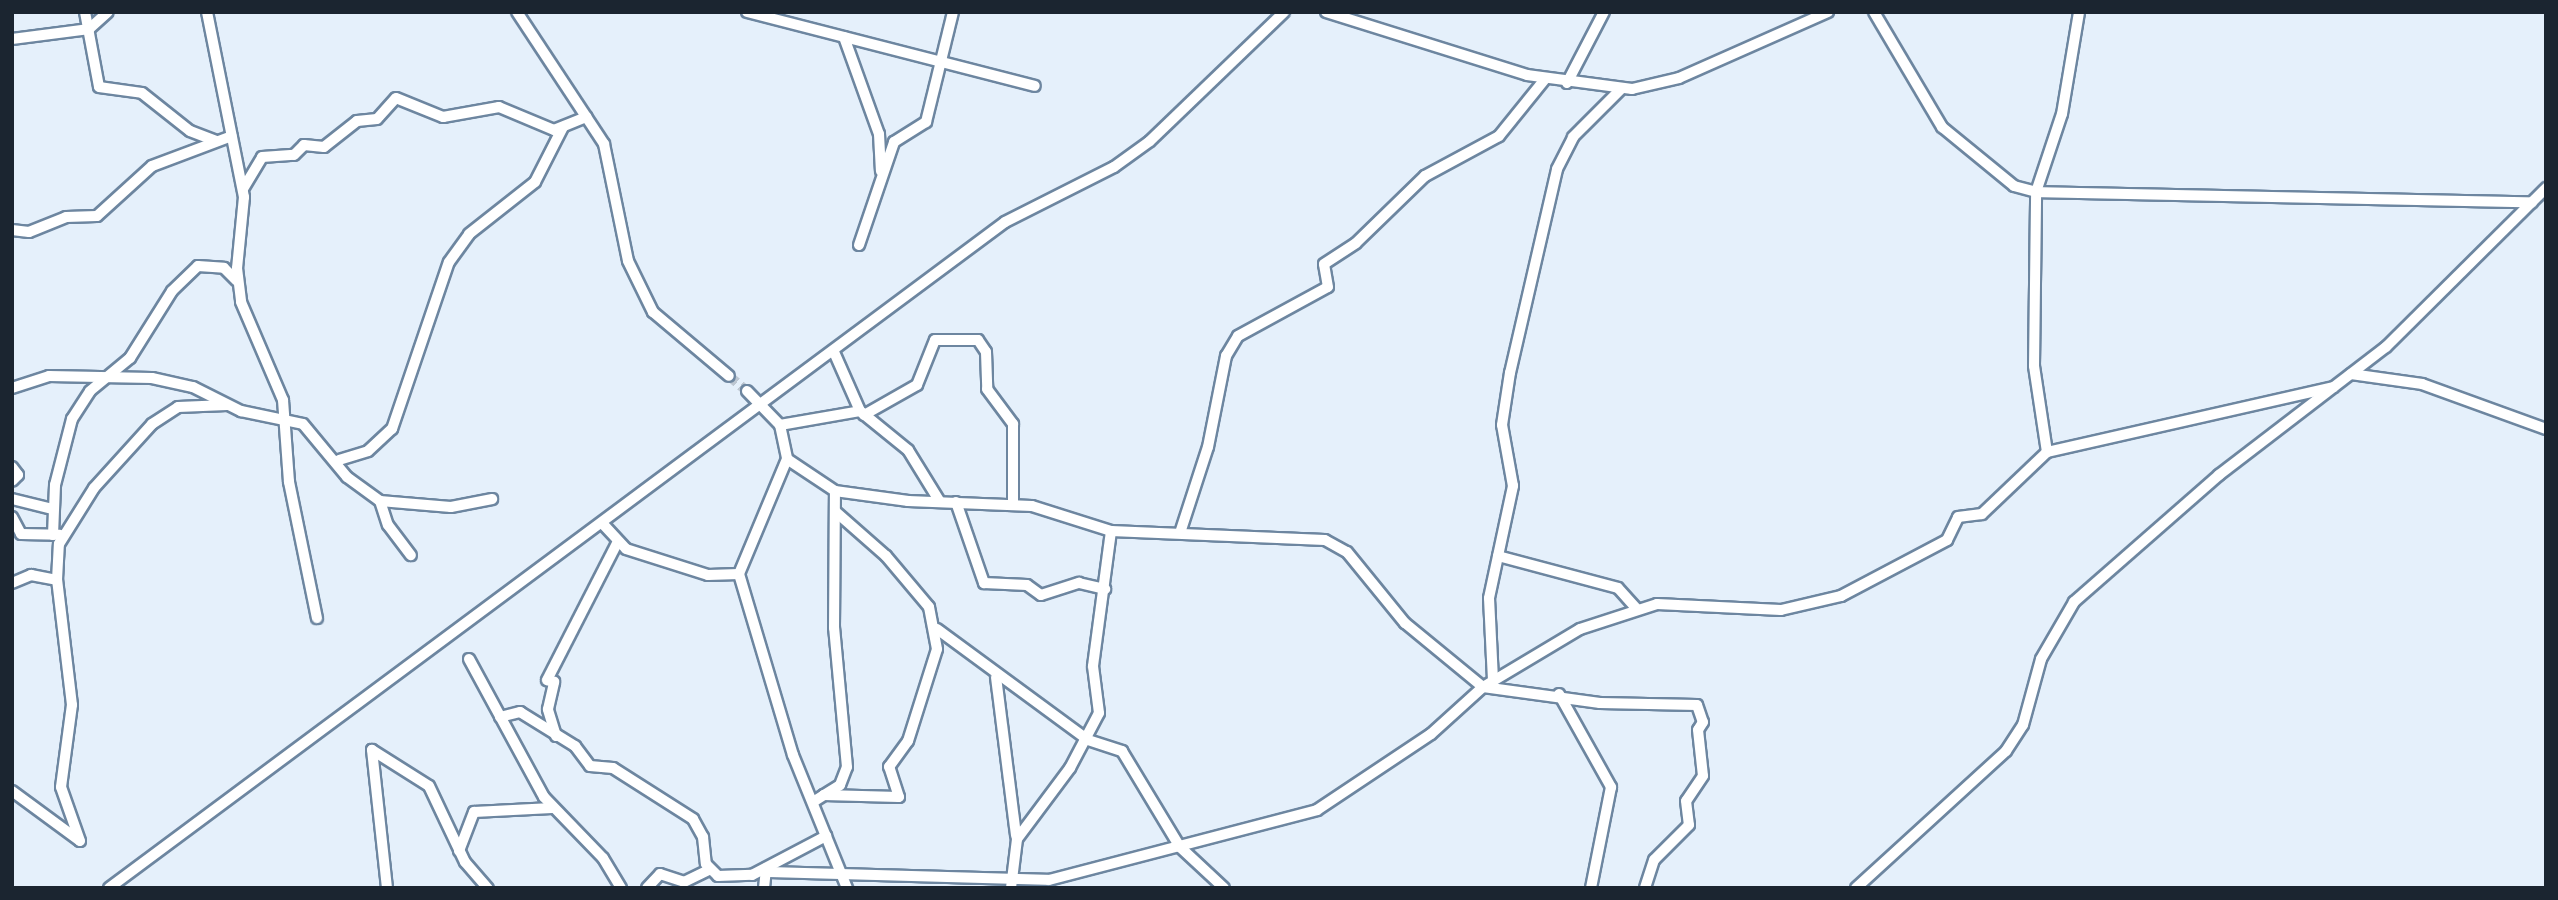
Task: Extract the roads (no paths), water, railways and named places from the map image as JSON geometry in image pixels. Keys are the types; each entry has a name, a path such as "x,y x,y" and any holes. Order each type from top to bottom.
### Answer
{"street":[{"path":"85,12 99,87 142,93 190,131 216,141"},
{"path":"12,39 89,29 108,12"},
{"path":"207,12 243,189 238,285 246,322 278,381 287,422 289,482 317,618"},
{"path":"517,12 587,117 610,159 626,252 642,291 667,326 729,376"},
{"path":"747,12 778,25 844,37 1035,86"},
{"path":"859,245 894,142 926,122 953,12"},
{"path":"109,888 124,884 1005,222 1114,167 1150,141 1284,12"},
{"path":"1326,12 1545,79 1621,89 1679,78 1828,12"},
{"path":"1567,83 1604,12"},
{"path":"1874,12 1942,127 1991,172 2036,192 2532,202"},
{"path":"2047,452 2035,366 2036,192 2062,114 2079,12"},
{"path":"844,37 879,134 879,184"},
{"path":"1180,533 1208,447 1226,356 1238,336 1328,287 1324,264 1356,243 1425,176 1499,136 1545,79"},
{"path":"1493,680 1488,621 1513,486 1503,442 1505,397 1554,178 1573,137 1621,89"},
{"path":"243,189 262,157 294,155 304,145 324,147 357,121 377,119 396,99 443,117 489,106 540,127 563,127 587,117"},
{"path":"338,460 368,451 392,429 449,262 469,234 535,182 563,127"},
{"path":"12,230 30,232 66,217 97,216 152,166 232,136"},
{"path":"1856,888 2006,751 2023,724 2041,659 2074,602 2219,475 2351,374 2546,188"},
{"path":"15,797 80,841 61,787 72,705 57,580 58,535 49,508 72,419 110,375 130,358 172,291 198,266 224,268 238,285"},
{"path":"780,425 862,413 917,385 935,340 978,340 986,352 987,388 1013,424 1013,504"},
{"path":"834,352 862,413 908,450 940,502"},
{"path":"2351,374 2422,384 2546,429"},
{"path":"12,388 49,376 110,375 173,382 227,405 303,424 338,460 347,477 380,500 452,507 492,499"},
{"path":"766,870 1012,886 1180,847 1330,805 1431,734 1483,687 1580,629 1637,609 1781,610 1864,588 1947,540 1958,517 1982,513 2047,452 2334,387"},
{"path":"747,391 780,425 787,459 739,574 793,755 847,888"},
{"path":"58,535 94,488 152,424 178,407 227,405"},
{"path":"787,459 835,491 940,502 1013,504 1111,531 1301,535 1338,545 1405,623 1483,687 1696,705 1703,722 1698,730 1703,776 1686,801 1689,825 1654,860 1645,888"},
{"path":"12,467 18,475 12,481"},
{"path":"813,802 840,785 847,767 834,628 835,491"},
{"path":"12,499 49,508"},
{"path":"380,500 388,525 411,555"},
{"path":"956,502 984,583 1027,585 1041,595 1079,583 1105,589"},
{"path":"824,795 899,797 889,766 908,741 934,673 937,629 929,607 909,591 896,567 836,512"},
{"path":"12,517 21,534 58,535"},
{"path":"602,523 617,543 708,575 739,574"},
{"path":"1017,839 1088,740 1099,713 1093,666 1111,531"},
{"path":"556,736 548,709 554,682 547,680 617,543"},
{"path":"1498,556 1618,588 1637,609"},
{"path":"12,583 31,575 57,580"},
{"path":"937,629 996,677 1088,740 1122,751 1136,767 1180,847 1224,888"},
{"path":"469,659 552,808 597,852 621,888"},
{"path":"996,677 1017,839 1012,886"},
{"path":"1559,694 1611,787 1591,888"},
{"path":"499,717 520,712 556,736 590,766 612,768 693,819 709,870"},
{"path":"387,888 372,750 429,786 459,851 488,888"},
{"path":"459,851 474,812 552,808"},
{"path":"647,888 660,874 684,882 709,870 732,878 766,870 826,836"},
{"path":"764,888 766,870"}],"tunnel":[{"path":"729,376 747,391"}]}
